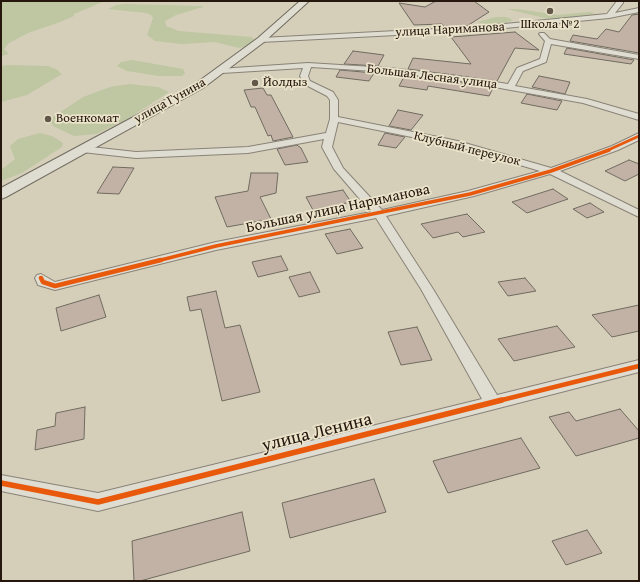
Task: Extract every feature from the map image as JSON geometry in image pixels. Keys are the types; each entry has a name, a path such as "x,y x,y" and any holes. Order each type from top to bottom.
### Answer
{"main road":[{"name":"улица Гунина","path":"1,194 199,86 261,40 305,1"}],"street":[{"path":"609,16 620,1 627,1"},
{"name":"улица Нариманова","path":"261,40 474,29 609,16 639,10"},
{"path":"534,24 548,41 639,57"},
{"path":"510,87 520,70 543,60 548,41"},
{"path":"308,65 304,76 307,82 330,94 334,100 334,119 327,147 339,169 379,214 427,289 493,403"},
{"name":"Большая Лесная улица","path":"222,70 308,65 396,71 510,87 584,101 639,117"},
{"name":"Клубный переулок","path":"334,119 458,144 551,171 639,214"},
{"path":"82,149 136,155 248,150 330,135"},
{"name":"Большая улица Нариманова","path":"41,278 43,282 55,286 216,246 379,214 470,194 551,171 614,148 639,136"},
{"name":"улица Ленина","path":"1,483 98,502 639,366"}],"green space":[{"path":"1,1 105,1 74,14 74,16 60,22 28,33 9,43 4,49 9,54 1,56"},
{"path":"116,5 202,6 203,7 176,15 165,21 166,26 179,31 251,37 256,40 248,46 239,48 215,42 181,44 155,41 147,35 153,18 151,15 146,13 108,9"},
{"path":"507,9 558,15 590,12 596,14 549,19"},
{"path":"496,17 506,17 513,20 506,23 491,25 477,22"},
{"path":"132,60 183,69 185,73 182,76 159,76 127,71 117,66 121,62"},
{"path":"1,66 48,66 56,69 62,74 27,95 1,102"},
{"path":"129,84 158,87 169,92 126,120 96,134 74,136 53,126 50,120 53,117 83,97 110,87"},
{"path":"40,133 52,136 63,143 62,147 22,173 1,181 1,170 15,159 10,146 18,139"}],"building":[{"path":"436,1 474,1 489,12 467,26 444,27 442,24 414,25 399,3 425,7"},
{"path":"639,14 639,53 570,41 573,35 597,39 606,29 619,32 632,15"},
{"path":"515,32 539,50 515,48 497,81 408,69 413,58 471,64 451,37"},
{"path":"567,48 634,60 631,64 564,54"},
{"path":"353,51 384,55 378,66 344,64"},
{"path":"340,70 374,73 369,81 336,77"},
{"path":"405,75 450,80 493,88 489,96 428,86 427,90 399,86"},
{"path":"539,76 570,82 565,94 532,87"},
{"path":"263,88 267,95 271,95 293,137 273,141 271,135 268,136 255,107 251,107 244,90"},
{"path":"527,94 562,101 557,110 521,103"},
{"path":"398,110 423,115 411,130 389,126"},
{"path":"385,133 405,137 396,148 378,145"},
{"path":"297,145 301,148 308,162 285,165 277,149"},
{"path":"629,160 639,164 639,174 625,181 605,171"},
{"path":"113,167 134,168 119,194 97,193"},
{"path":"251,173 278,173 276,193 260,197 271,219 227,227 215,197 248,191"},
{"path":"553,189 568,199 527,213 512,202"},
{"path":"343,190 351,202 313,210 306,197"},
{"path":"590,203 604,212 587,218 573,209"},
{"path":"467,214 485,232 463,237 458,232 433,238 421,224"},
{"path":"350,229 363,248 337,254 325,234"},
{"path":"281,256 288,270 258,277 252,262"},
{"path":"310,272 320,292 299,297 289,277"},
{"path":"525,278 536,291 508,296 498,282"},
{"path":"216,291 225,328 240,325 260,392 222,401 201,309 190,311 187,297"},
{"path":"99,295 106,317 61,331 56,308"},
{"path":"639,305 639,331 612,337 592,315"},
{"path":"557,326 575,347 514,361 498,339"},
{"path":"417,327 432,360 401,365 388,332"},
{"path":"85,407 84,439 35,450 37,430 55,426 56,413"},
{"path":"620,409 639,431 639,438 576,456 549,417 569,412 576,421"},
{"path":"521,438 540,468 448,493 433,461"},
{"path":"374,479 386,512 290,538 282,503"},
{"path":"242,512 250,551 140,581 134,581 132,541"},
{"path":"587,530 602,553 566,565 552,541"}],"cycle path":[{"path":"41,278 43,282 55,286 216,246 379,214 470,194 551,171 615,148 639,136"},
{"path":"1,483 98,502 639,366"}],"place":[{"name":"Школа №2","path":"550,11"},
{"name":"Йолдыз","path":"255,83"},
{"name":"Военкомат","path":"48,119"}]}
